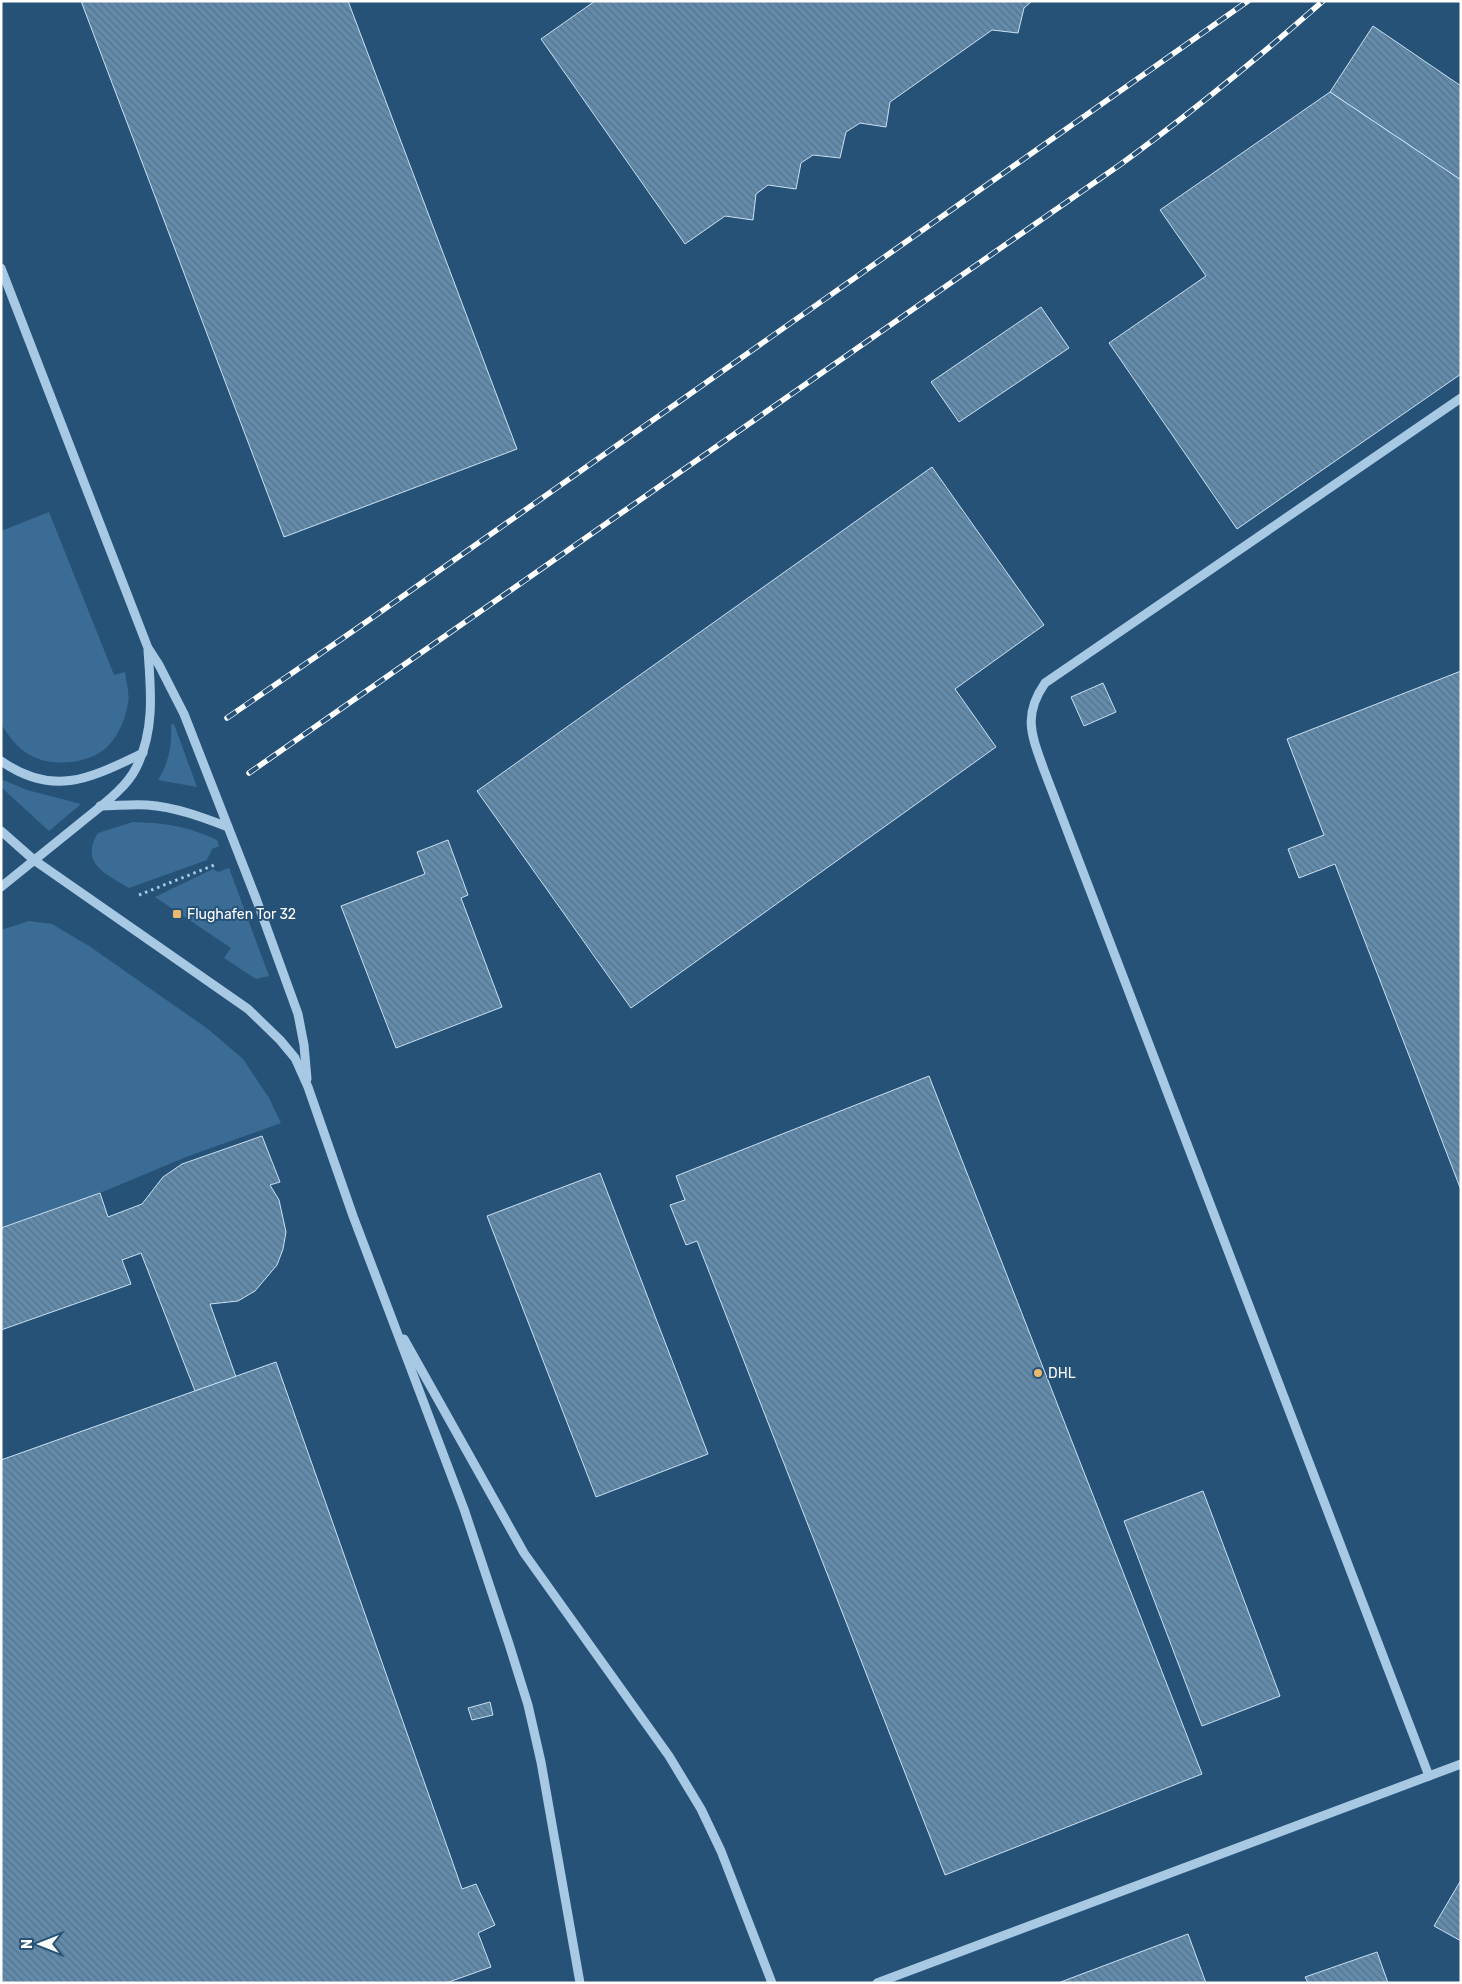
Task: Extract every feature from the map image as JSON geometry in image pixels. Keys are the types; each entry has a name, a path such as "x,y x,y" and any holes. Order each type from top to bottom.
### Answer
{"lane":[{"path":"1,268 148,648 163,672 184,714 228,827 298,1014 304,1045 308,1087"},
{"path":"1429,1776 1048,780 1035,745 1030,719 1034,698 1046,683 1461,398"},
{"path":"1,887 100,806 136,770 143,753 150,719 151,695 148,648"},
{"path":"1,762 24,776 45,782 65,782 84,778 109,769 143,753"},
{"path":"100,806 146,805 167,808 192,814 228,827"},
{"path":"1,831 34,860 248,1009 280,1040 295,1058 308,1087 388,1311 464,1510 528,1705 541,1762 580,1983"},
{"path":"388,1311 524,1553 670,1756 701,1809 721,1851 772,1983"},
{"path":"877,1983 1461,1764"}],"path":[{"path":"139,895 225,861"}],"shaded area":[{"path":"49,512 114,675 125,672 128,692 126,714 122,726 113,741 93,756 82,760 60,763 39,759 25,752 10,737 1,724 1,531"},
{"path":"174,724 197,787 158,780 167,760 171,740 171,725"},
{"path":"1,779 27,790 81,804 49,831 1,787"},
{"path":"133,822 166,824 186,828 217,840 219,846 212,849 207,860 129,888 98,867 92,853 93,844 98,833"},
{"path":"229,868 269,976 256,979 224,958 231,948 155,897 213,869 218,872"},
{"path":"29,921 52,924 89,946 208,1029 243,1059 269,1098 281,1123 186,1157 100,1193 1,1228 1,930"}],"building":[{"path":"81,1 348,1 517,449 284,537"},
{"path":"595,1 1032,1 1024,8 1018,33 992,30 890,102 886,127 860,123 846,132 840,158 813,155 801,163 796,189 768,185 756,194 753,220 725,216 685,244 541,39"},
{"path":"1373,26 1461,86 1461,180 1330,92"},
{"path":"1330,92 1461,180 1461,374 1237,529 1109,343 1206,276 1160,210"},
{"path":"1041,307 1069,348 959,422 931,382"},
{"path":"932,467 1044,625 955,689 996,747 631,1008 477,791"},
{"path":"1461,671 1461,1190 1335,864 1299,878 1288,849 1324,835 1287,739"},
{"path":"1103,683 1116,712 1084,726 1071,697"},
{"path":"448,840 468,895 461,898 502,1007 396,1048 341,906 425,874 417,852"},
{"path":"929,1076 1202,1774 945,1875 697,1241 686,1245 670,1205 685,1200 676,1176"},
{"path":"262,1136 280,1182 270,1185 279,1200 286,1232 283,1249 277,1265 255,1291 238,1301 210,1304 236,1377 195,1391 141,1253 122,1260 131,1284 1,1330 1,1228 100,1193 108,1217 142,1204 163,1177 182,1164"},
{"path":"600,1173 708,1454 596,1497 487,1216"},
{"path":"276,1362 462,1889 476,1884 495,1925 478,1933 491,1967 446,1983 1,1983 1,1460"},
{"path":"1203,1491 1280,1696 1202,1726 1124,1521"},
{"path":"490,1702 493,1715 472,1720 468,1708"},
{"path":"1461,1880 1461,1941 1434,1926"},
{"path":"1188,1934 1206,1983 1058,1983"},
{"path":"1377,1952 1388,1983 1308,1983 1305,1977"}],"railway":[{"path":"227,718 1248,1"},
{"path":"249,773 1121,164 1224,85 1323,1"}],"place":[{"name":"Flughafen Tor 32","path":"177,914"},
{"name":"DHL","path":"1038,1373"}]}
